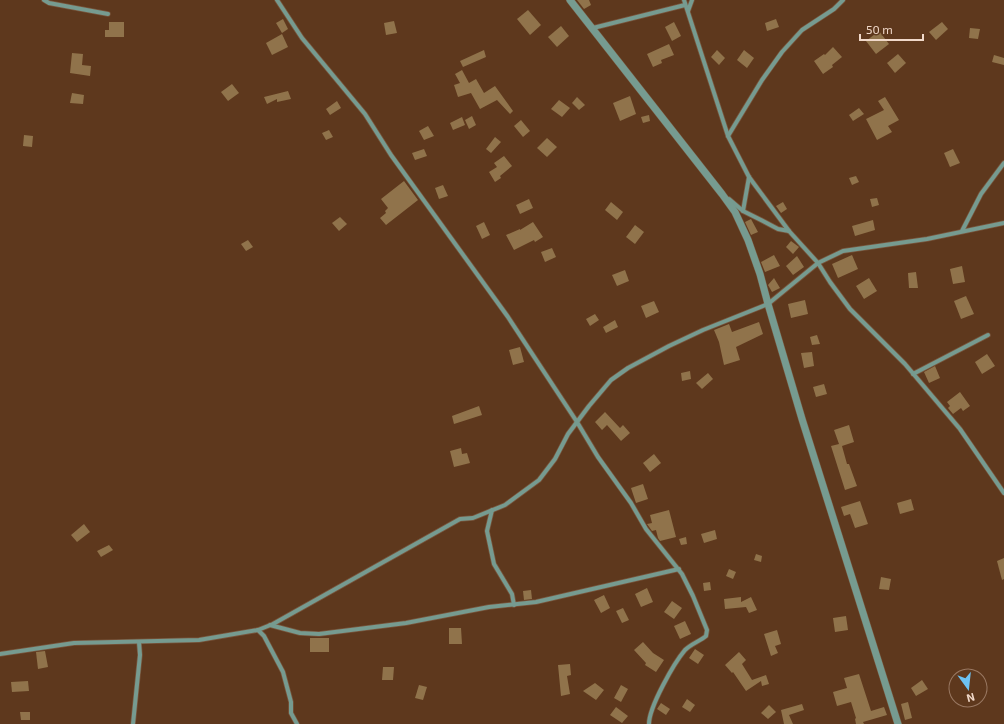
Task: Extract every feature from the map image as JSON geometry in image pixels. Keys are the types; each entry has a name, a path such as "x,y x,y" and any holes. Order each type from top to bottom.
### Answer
{"street":[{"path":"44,0 49,3 108,14"},
{"path":"277,0 302,38 365,114 391,155 508,317 598,456 631,503 646,529 678,569 693,596 706,630 706,636 686,648 676,662 656,702 649,719 649,724"},
{"path":"570,0 722,194 735,212 748,240 760,274 806,434 898,724"},
{"path":"684,0 728,136 749,177 789,231 818,263 850,309 905,364 960,429 1004,493"},
{"path":"687,12 692,0"},
{"path":"728,136 762,80 782,52 802,30 834,9 843,0"},
{"path":"593,28 685,5"},
{"path":"962,231 981,194 1004,162"},
{"path":"743,211 749,177"},
{"path":"722,194 743,211 778,229 789,231"},
{"path":"0,654 74,643 200,640 258,630 270,625 460,519 473,518 505,505 539,480 555,459 568,434 588,406 611,380 628,368 669,346 703,330 768,304 818,263 843,251 926,239 1004,223"},
{"path":"913,374 988,335"},
{"path":"492,510 487,531 494,564 512,594 514,604"},
{"path":"270,625 300,633 319,634 406,623 489,607 543,601 678,569"},
{"path":"258,630 264,636 283,672 291,702 291,713 297,724"},
{"path":"133,724 140,655 139,642"}],"building":[{"path":"577,0 589,0 591,5 584,9"},
{"path":"528,10 541,25 530,35 517,19"},
{"path":"283,19 288,29 282,33 276,23"},
{"path":"776,19 779,27 767,31 765,23"},
{"path":"394,21 397,33 386,35 384,23"},
{"path":"109,22 124,22 124,37 105,37 105,30 109,30"},
{"path":"674,22 681,36 672,41 665,27"},
{"path":"942,22 948,29 936,40 929,32"},
{"path":"561,26 569,36 557,47 548,37"},
{"path":"970,28 980,29 978,39 969,38"},
{"path":"879,31 889,44 876,54 866,41"},
{"path":"282,34 288,47 272,55 266,43"},
{"path":"669,44 674,55 661,60 662,63 653,67 647,54"},
{"path":"833,47 842,57 832,65 833,67 823,74 814,61 824,54 825,55"},
{"path":"484,50 486,57 463,67 460,61"},
{"path":"717,50 725,58 719,65 711,57"},
{"path":"744,50 754,58 747,68 737,60"},
{"path":"72,53 83,54 82,65 91,66 90,76 70,73"},
{"path":"898,54 906,63 895,73 887,63"},
{"path":"994,55 1004,58 1004,65 992,62"},
{"path":"462,70 469,83 476,79 484,93 495,86 513,111 510,114 497,100 480,109 471,93 458,97 454,85 460,83 455,74"},
{"path":"232,84 239,93 228,101 221,92"},
{"path":"288,91 291,99 277,102 277,99 267,104 264,97"},
{"path":"72,93 84,95 83,104 70,103"},
{"path":"630,96 636,114 620,121 613,103"},
{"path":"577,97 585,105 579,110 572,103"},
{"path":"885,97 899,120 888,126 892,132 877,140 866,119 884,110 878,101"},
{"path":"559,100 570,108 562,117 551,109"},
{"path":"337,101 341,108 330,115 326,109"},
{"path":"859,108 864,114 853,121 849,115"},
{"path":"649,115 650,121 643,123 641,117"},
{"path":"472,116 476,125 469,129 465,120"},
{"path":"462,117 465,125 453,130 450,123"},
{"path":"521,120 530,131 523,137 514,126"},
{"path":"428,126 434,136 424,140 419,131"},
{"path":"329,130 333,137 326,140 322,133"},
{"path":"24,135 33,136 32,147 23,146"},
{"path":"495,137 501,142 491,153 486,149"},
{"path":"547,138 557,147 547,157 537,148"},
{"path":"424,149 427,156 415,160 412,153"},
{"path":"953,149 960,163 950,167 944,153"},
{"path":"504,156 512,166 495,182 489,172 497,167 494,163"},
{"path":"856,176 859,182 852,185 849,178"},
{"path":"404,181 418,200 386,225 380,218 386,213 385,211 388,208 381,199"},
{"path":"443,185 448,196 439,199 435,188"},
{"path":"877,198 879,205 872,207 870,199"},
{"path":"529,199 533,208 520,214 516,205"},
{"path":"611,202 623,212 617,220 605,210"},
{"path":"783,202 787,209 781,213 776,206"},
{"path":"340,217 347,224 339,231 332,223"},
{"path":"751,219 758,232 751,235 745,222"},
{"path":"873,220 875,230 855,236 852,226"},
{"path":"484,222 490,235 482,239 476,226"},
{"path":"533,222 543,237 535,242 534,240 514,250 506,235 520,230"},
{"path":"635,225 644,232 635,244 626,237"},
{"path":"248,240 253,247 246,251 241,244"},
{"path":"791,241 799,247 793,254 786,247"},
{"path":"552,248 556,257 545,262 541,252"},
{"path":"774,255 780,266 765,272 761,262"},
{"path":"852,255 858,269 838,278 832,264"},
{"path":"797,256 804,267 793,275 786,266"},
{"path":"962,266 965,282 953,284 950,269"},
{"path":"625,270 629,281 617,286 612,275"},
{"path":"916,272 918,288 909,288 908,273"},
{"path":"774,278 780,288 772,292 768,285"},
{"path":"869,278 877,291 864,299 856,286"},
{"path":"966,296 974,314 961,319 954,301"},
{"path":"805,300 808,314 791,318 788,304"},
{"path":"654,301 659,312 646,318 641,306"},
{"path":"595,314 599,320 590,326 586,319"},
{"path":"615,320 618,327 606,333 603,327"},
{"path":"759,322 763,334 736,347 740,360 724,365 719,342 714,330 729,324 732,332"},
{"path":"817,335 820,344 812,345 810,337"},
{"path":"520,347 524,362 513,365 509,350"},
{"path":"812,352 814,366 804,368 801,353"},
{"path":"987,354 995,366 982,374 975,362"},
{"path":"935,366 940,378 929,383 924,372"},
{"path":"690,371 691,379 682,381 681,373"},
{"path":"708,373 713,379 702,389 696,383"},
{"path":"824,384 827,394 816,397 813,387"},
{"path":"960,392 970,406 963,411 961,408 953,414 948,408 950,406 947,402"},
{"path":"479,406 482,415 454,424 452,416"},
{"path":"605,412 620,428 623,425 630,433 621,441 607,425 602,430 595,422"},
{"path":"849,425 854,442 842,446 847,464 849,464 857,486 845,490 831,446 839,444 834,430"},
{"path":"461,448 462,454 467,453 470,463 454,467 450,451"},
{"path":"654,454 661,463 650,472 643,463"},
{"path":"643,484 648,499 636,503 631,488"},
{"path":"911,499 914,510 900,514 897,503"},
{"path":"860,501 868,524 855,528 850,514 844,516 841,507"},
{"path":"669,510 676,537 660,541 656,530 652,531 647,524 652,523 650,515"},
{"path":"84,524 90,532 77,542 71,535"},
{"path":"715,530 717,539 704,543 701,534"},
{"path":"686,537 687,544 681,545 679,539"},
{"path":"109,545 113,550 101,557 97,551"},
{"path":"756,554 762,556 761,562 754,560"},
{"path":"1004,558 1004,579 1002,580 997,561"},
{"path":"729,569 736,572 733,579 726,576"},
{"path":"881,577 891,579 889,590 879,589"},
{"path":"710,582 711,590 704,591 703,583"},
{"path":"647,588 653,602 641,607 635,594"},
{"path":"531,590 532,599 524,600 523,591"},
{"path":"604,595 610,608 601,613 594,600"},
{"path":"741,597 741,602 751,597 757,610 749,613 746,607 725,609 724,599"},
{"path":"672,601 682,608 674,619 664,612"},
{"path":"623,608 629,620 622,623 616,611"},
{"path":"846,616 848,630 835,632 833,618"},
{"path":"685,621 691,634 680,639 674,626"},
{"path":"449,628 461,628 462,644 449,644"},
{"path":"777,630 781,644 775,646 778,653 771,656 764,634"},
{"path":"310,638 329,638 329,652 310,652"},
{"path":"643,642 653,653 664,660 656,672 645,665 646,663 634,650"},
{"path":"695,649 704,655 698,664 689,658"},
{"path":"45,651 48,667 38,669 36,652"},
{"path":"739,652 746,660 742,664 752,680 766,675 769,684 762,686 761,681 746,691 733,672 732,673 725,665"},
{"path":"570,664 571,675 567,676 570,694 561,696 558,665"},
{"path":"383,667 394,667 393,680 382,680"},
{"path":"859,674 871,711 884,707 887,715 863,722 864,724 856,724 856,718 851,702 837,706 833,692 847,688 844,678"},
{"path":"922,680 928,689 916,696 911,688"},
{"path":"28,681 29,691 12,692 11,682"},
{"path":"595,683 604,690 596,700 583,691"},
{"path":"419,685 427,687 423,700 415,698"},
{"path":"621,685 628,689 621,702 614,698"},
{"path":"687,699 695,705 690,712 682,707"},
{"path":"908,702 912,718 905,720 901,704"},
{"path":"661,703 670,709 666,715 657,709"},
{"path":"802,704 804,710 789,715 793,724 784,724 781,710"},
{"path":"769,705 776,712 768,719 761,713"},
{"path":"616,707 628,716 622,723 610,715"},
{"path":"20,712 30,712 30,720 21,720"}]}
